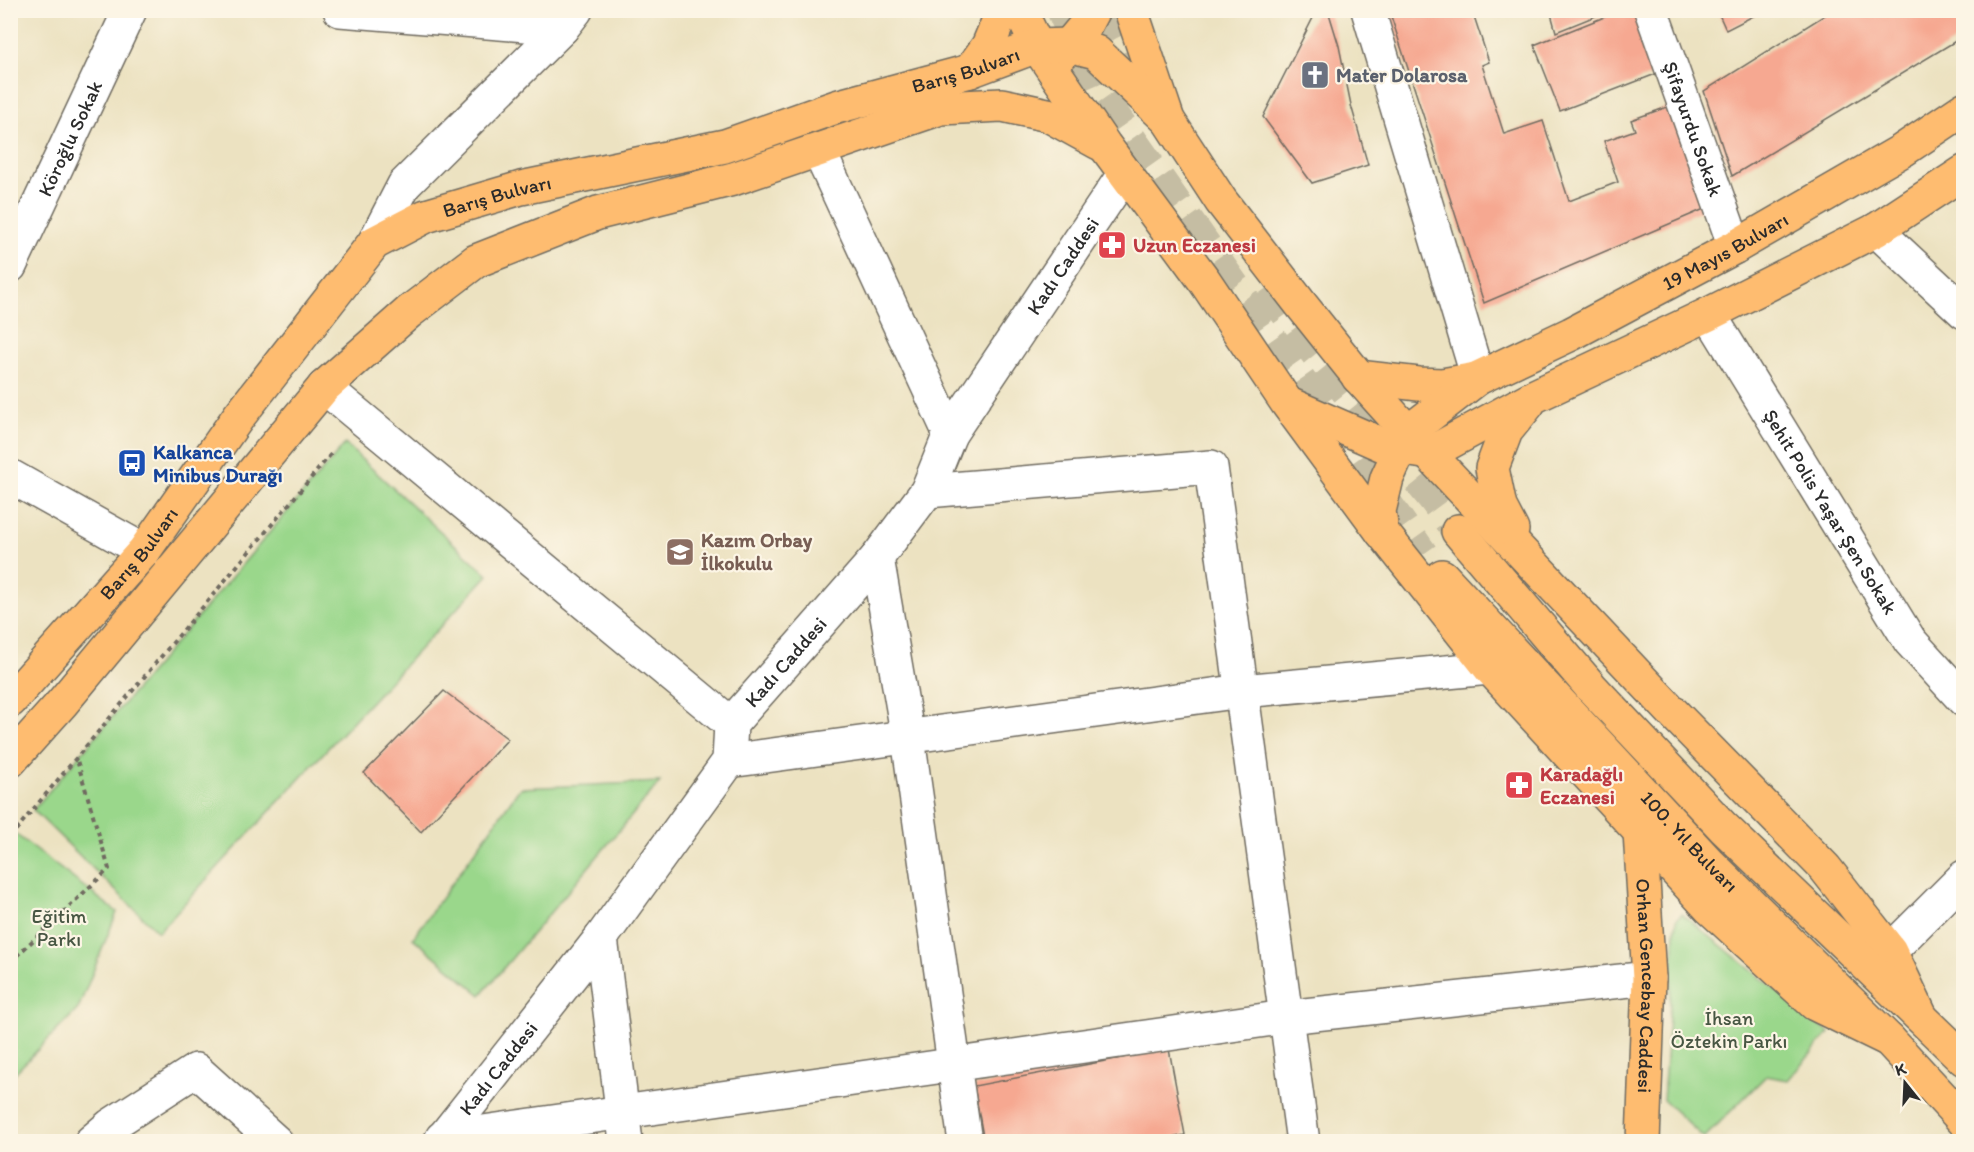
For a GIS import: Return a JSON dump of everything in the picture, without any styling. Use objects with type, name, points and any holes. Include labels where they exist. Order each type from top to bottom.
[{"type":"main road","points":[[970,71],[988,46],[1003,10]]},
{"type":"main road","points":[[1020,10],[1051,51],[1105,146],[1204,280],[1287,403],[1382,532],[1490,668],[1710,908],[1815,1004],[1889,1040]]},
{"type":"main road","points":[[941,108],[1051,51],[1084,27],[1093,10]]},
{"type":"main road","points":[[1131,10],[1168,120]]},
{"type":"main road","points":[[1051,51],[1096,52],[1168,120],[1221,201],[1413,445],[1524,553],[1679,719],[1825,868],[1890,951],[1921,1017]]},
{"type":"main road","name":"Barış Bulvarı","points":[[10,701],[144,551],[239,416],[374,243],[426,216],[521,188],[726,146],[836,107],[1051,51]]},
{"type":"main road","name":"Barış Bulvarı","points":[[10,761],[62,703],[324,387],[409,312],[476,261],[598,213],[733,179],[941,108],[1002,105],[1048,115],[1105,146]]},
{"type":"main road","name":"19 Mayıs Bulvarı","points":[[1478,378],[1571,334],[1735,247],[1904,150],[1964,109]]},
{"type":"main road","points":[[1287,403],[1385,446],[1413,445],[1535,396],[1709,314],[1876,230],[1964,172]]},
{"type":"main road","points":[[1358,377],[1442,385],[1478,378]]},
{"type":"main road","points":[[1382,532],[1379,511],[1387,478],[1413,445],[1478,378]]},
{"type":"main road","points":[[1524,553],[1500,507],[1492,468],[1506,431],[1535,396]]},
{"type":"main road","name":"100. Yıl Bulvarı","points":[[1458,531],[1592,687],[1723,827],[1964,1059]]},
{"type":"main road","name":"100. Yıl Bulvarı","points":[[1422,555],[1708,861],[1889,1040],[1964,1121]]},
{"type":"main road","name":"Orhan Gencebay Caddesi","points":[[1640,832],[1649,978],[1649,1137]]},
{"type":"street","name":"Köroğlu Sokak","points":[[10,266],[130,10]]},
{"type":"street","points":[[340,10],[569,19]]},
{"type":"street","points":[[1368,10],[1478,378]]},
{"type":"street","name":"Şifayurdu Sokak","points":[[1651,10],[1735,247]]},
{"type":"street","points":[[374,243],[404,185],[569,19]]},
{"type":"street","points":[[819,151],[950,434]]},
{"type":"street","name":"Kadı Caddesi","points":[[441,1140],[601,938],[729,761],[731,724],[877,558],[927,491],[950,434],[1125,173]]},
{"type":"street","points":[[1876,230],[1964,312]]},
{"type":"street","name":"Şehit Polis Yaşar Şen Sokak","points":[[1709,314],[1910,641],[1964,700]]},
{"type":"street","points":[[324,387],[731,724]]},
{"type":"street","points":[[927,491],[1211,467],[1303,1142]]},
{"type":"street","points":[[12,480],[144,551]]},
{"type":"street","points":[[877,558],[908,738],[965,1142]]},
{"type":"street","points":[[729,761],[1242,691],[1490,668]]},
{"type":"street","points":[[1890,951],[1964,877]]},
{"type":"street","points":[[601,938],[624,1127]]},
{"type":"street","points":[[441,1140],[624,1127],[955,1064],[1287,1017],[1649,978]]},
{"type":"street","points":[[91,1142],[111,1125],[196,1070],[276,1142]]},
{"type":"path","points":[[10,837],[330,454]]},
{"type":"path","points":[[10,962],[109,869],[76,756]]},
{"type":"green space","points":[[345,444],[488,575],[158,932],[33,810]]},
{"type":"green space","points":[[660,782],[481,995],[413,938],[520,788]]},
{"type":"green space","name":"Eğitim Parkı","points":[[10,830],[117,912],[78,1009],[11,1077]]},
{"type":"green space","name":"İhsan Öztekin Parkı","points":[[1682,914],[1829,1033],[1788,1080],[1766,1076],[1704,1138],[1663,1100],[1676,920]]},
{"type":"building","name":"Mater Dolarosa","points":[[1317,10],[1328,10],[1368,165],[1312,183],[1263,117]]},
{"type":"building","points":[[1389,10],[1413,10],[1415,16],[1432,10],[1472,10],[1489,62],[1482,65],[1504,134],[1543,121],[1569,201],[1618,182],[1604,141],[1635,130],[1631,120],[1673,105],[1709,207],[1484,303]]},
{"type":"building","points":[[1550,10],[1608,10],[1608,11],[1556,32]]},
{"type":"building","points":[[1622,10],[1643,10],[1666,70],[1560,111],[1534,45]]},
{"type":"building","points":[[1717,10],[1765,10],[1726,30]]},
{"type":"building","points":[[1833,10],[1964,10],[1964,36],[1732,176],[1704,91]]},
{"type":"building","points":[[444,691],[508,739],[421,832],[364,773]]},
{"type":"building","points":[[1169,1049],[1185,1135],[1153,1142],[984,1142],[974,1086]]},
{"type":"tunnel","points":[[1063,10],[1099,95],[1422,555]]},
{"type":"tunnel","points":[[1099,10],[1140,91]]},
{"type":"tunnel","points":[[1268,287],[1315,351],[1458,531]]},
{"type":"place","name":"Mater Dolarosa","points":[[1315,75]]},
{"type":"place","name":"Uzun Eczanesi","points":[[1112,245]]},
{"type":"place","name":"Kalkanca Minibus Durağı","points":[[132,463]]},
{"type":"place","name":"Kazım Orbay İlkokulu","points":[[680,552]]},
{"type":"place","name":"Karadağlı Eczanesi","points":[[1519,785]]}]
